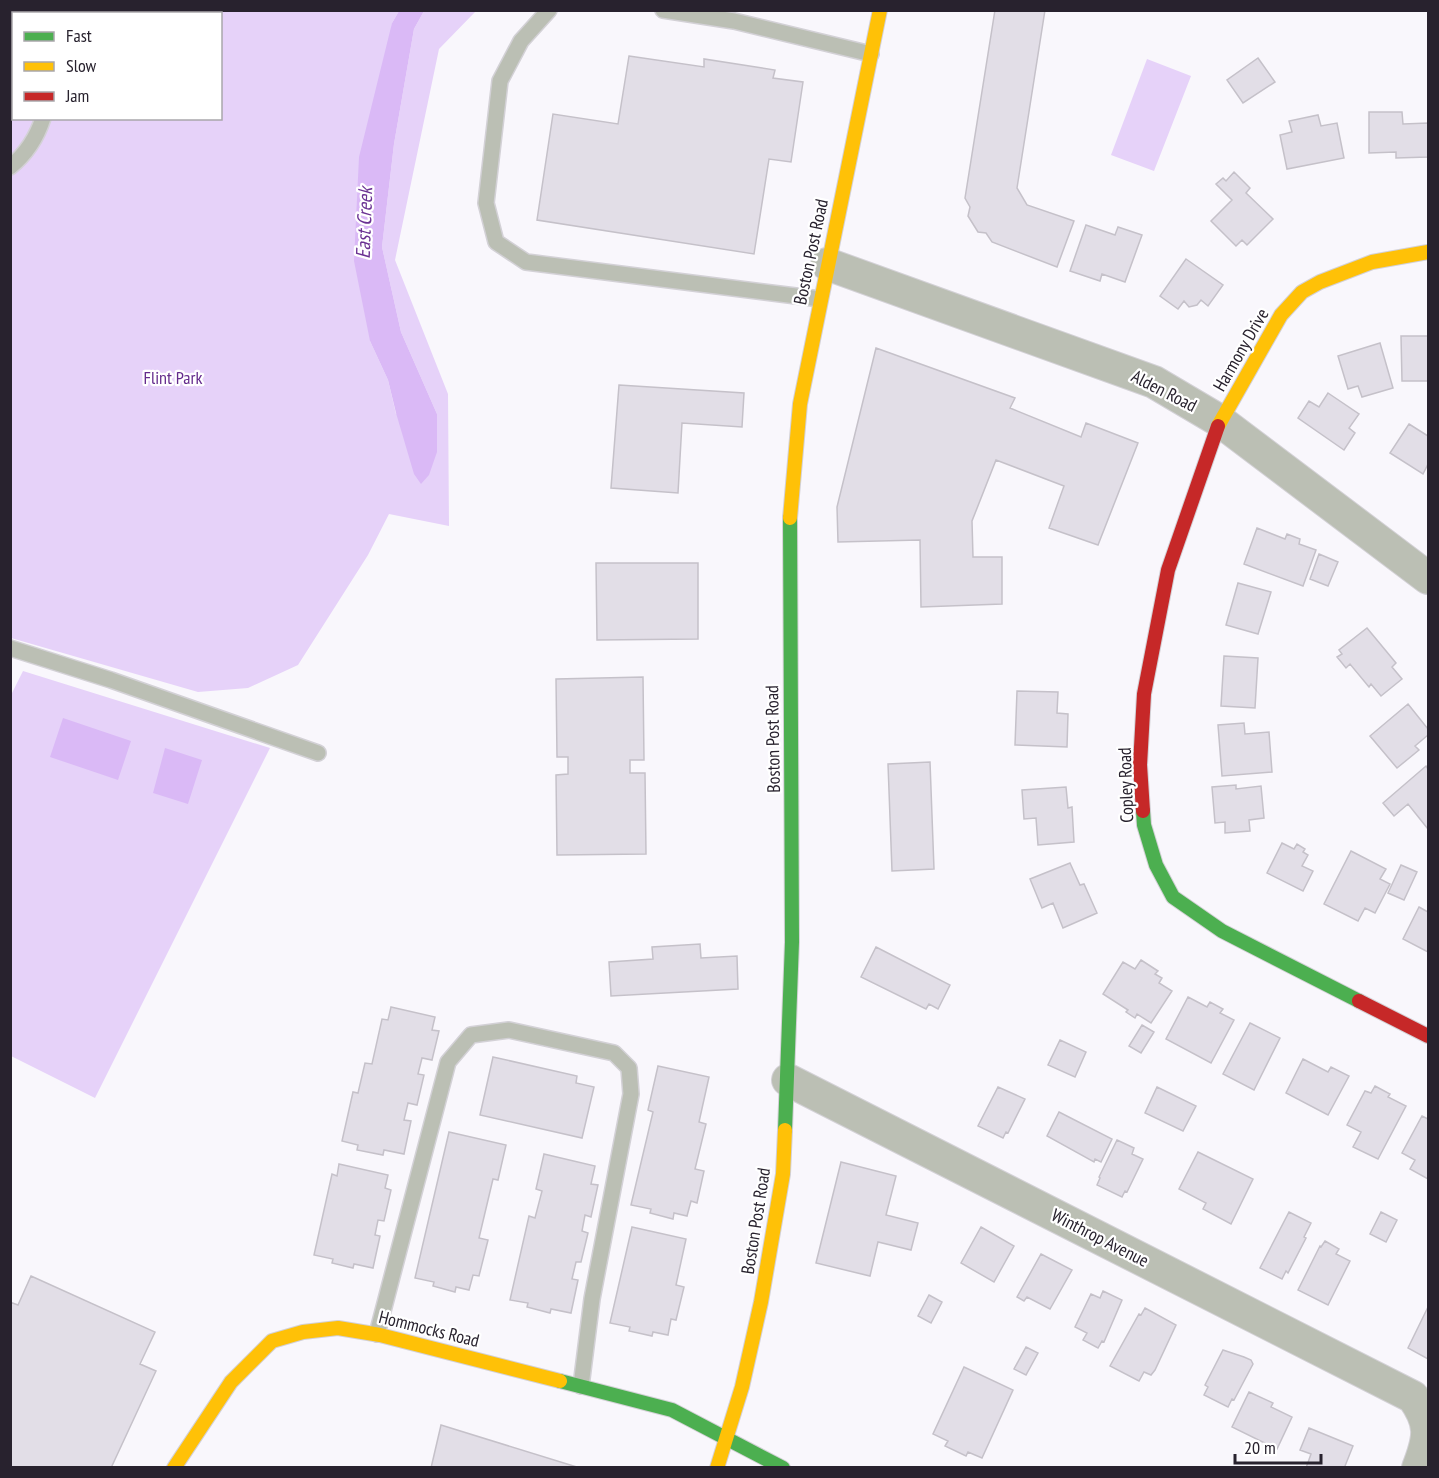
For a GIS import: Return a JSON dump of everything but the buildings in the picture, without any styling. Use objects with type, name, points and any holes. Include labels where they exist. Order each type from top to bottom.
[{"type":"street","name":"Boston Post Road","points":[[717,1467],[742,1387],[756,1324],[783,1174],[792,942],[790,514],[800,404],[880,10]]},
{"type":"street","name":"Harmony Drive","points":[[1220,421],[1281,315],[1302,292],[1320,282],[1372,262],[1428,252]]},
{"type":"street","name":"Alden Road","points":[[827,264],[1154,382],[1220,421],[1428,578]]},
{"type":"street","name":"Copley Road","points":[[1220,421],[1168,570],[1144,694],[1140,765],[1143,825],[1156,865],[1173,897],[1222,931],[1428,1036]]},
{"type":"street","name":"Winthrop Avenue","points":[[788,1080],[1413,1397],[1423,1411],[1428,1428],[1426,1447],[1419,1467]]},
{"type":"street","name":"Hommocks Road","points":[[174,1467],[231,1382],[272,1341],[303,1332],[338,1329],[377,1334],[672,1410],[783,1467]]},
{"type":"lane","points":[[549,10],[521,41],[500,81],[486,203],[496,242],[526,262],[820,299]]},
{"type":"lane","points":[[663,10],[734,21],[871,54]]},
{"type":"lane","points":[[10,167],[21,158],[40,130],[42,120]]},
{"type":"lane","points":[[11,650],[111,680],[318,753]]},
{"type":"lane","points":[[377,1334],[448,1062],[471,1035],[508,1030],[614,1053],[629,1068],[631,1094],[592,1299],[581,1386]]},
{"type":"green space","name":"Flint Park","points":[[10,11],[399,11],[392,23],[370,341],[388,380],[396,414],[437,414],[401,332],[382,247],[394,144],[414,29],[424,11],[476,11],[439,49],[395,260],[448,394],[449,526],[389,514],[368,555],[298,665],[248,688],[198,692],[11,638]]},
{"type":"green space","points":[[1147,59],[1191,76],[1154,171],[1111,155]]},
{"type":"green space","points":[[23,671],[270,748],[95,1098],[11,1056],[10,697]]},
{"type":"water","name":"East Creek","points":[[399,11],[424,11],[414,29],[394,144],[382,247],[401,332],[437,414],[437,452],[429,475],[421,484],[414,474],[388,380],[370,341],[354,261],[359,157],[392,23]]},
{"type":"water","points":[[63,718],[131,741],[118,780],[50,757]]},
{"type":"water","points":[[165,748],[202,760],[188,804],[153,793]]},
{"type":"traffic: fast","points":[[785,1130],[792,942],[790,518]]},
{"type":"traffic: fast","points":[[1143,811],[1144,825],[1156,865],[1173,897],[1222,931],[1359,1001]]},
{"type":"traffic: fast","points":[[560,1381],[672,1410],[783,1468]]},
{"type":"traffic: slow","points":[[790,518],[800,404],[880,10]]},
{"type":"traffic: slow","points":[[1218,426],[1281,315],[1302,292],[1320,282],[1372,262],[1428,252]]},
{"type":"traffic: slow","points":[[717,1468],[742,1387],[761,1302],[783,1174],[785,1130]]},
{"type":"traffic: slow","points":[[174,1468],[231,1382],[272,1341],[303,1332],[338,1328],[380,1335],[560,1381]]},
{"type":"traffic: jam","points":[[1143,811],[1140,765],[1144,694],[1168,570],[1218,426]]},
{"type":"traffic: jam","points":[[1359,1001],[1428,1036]]}]
